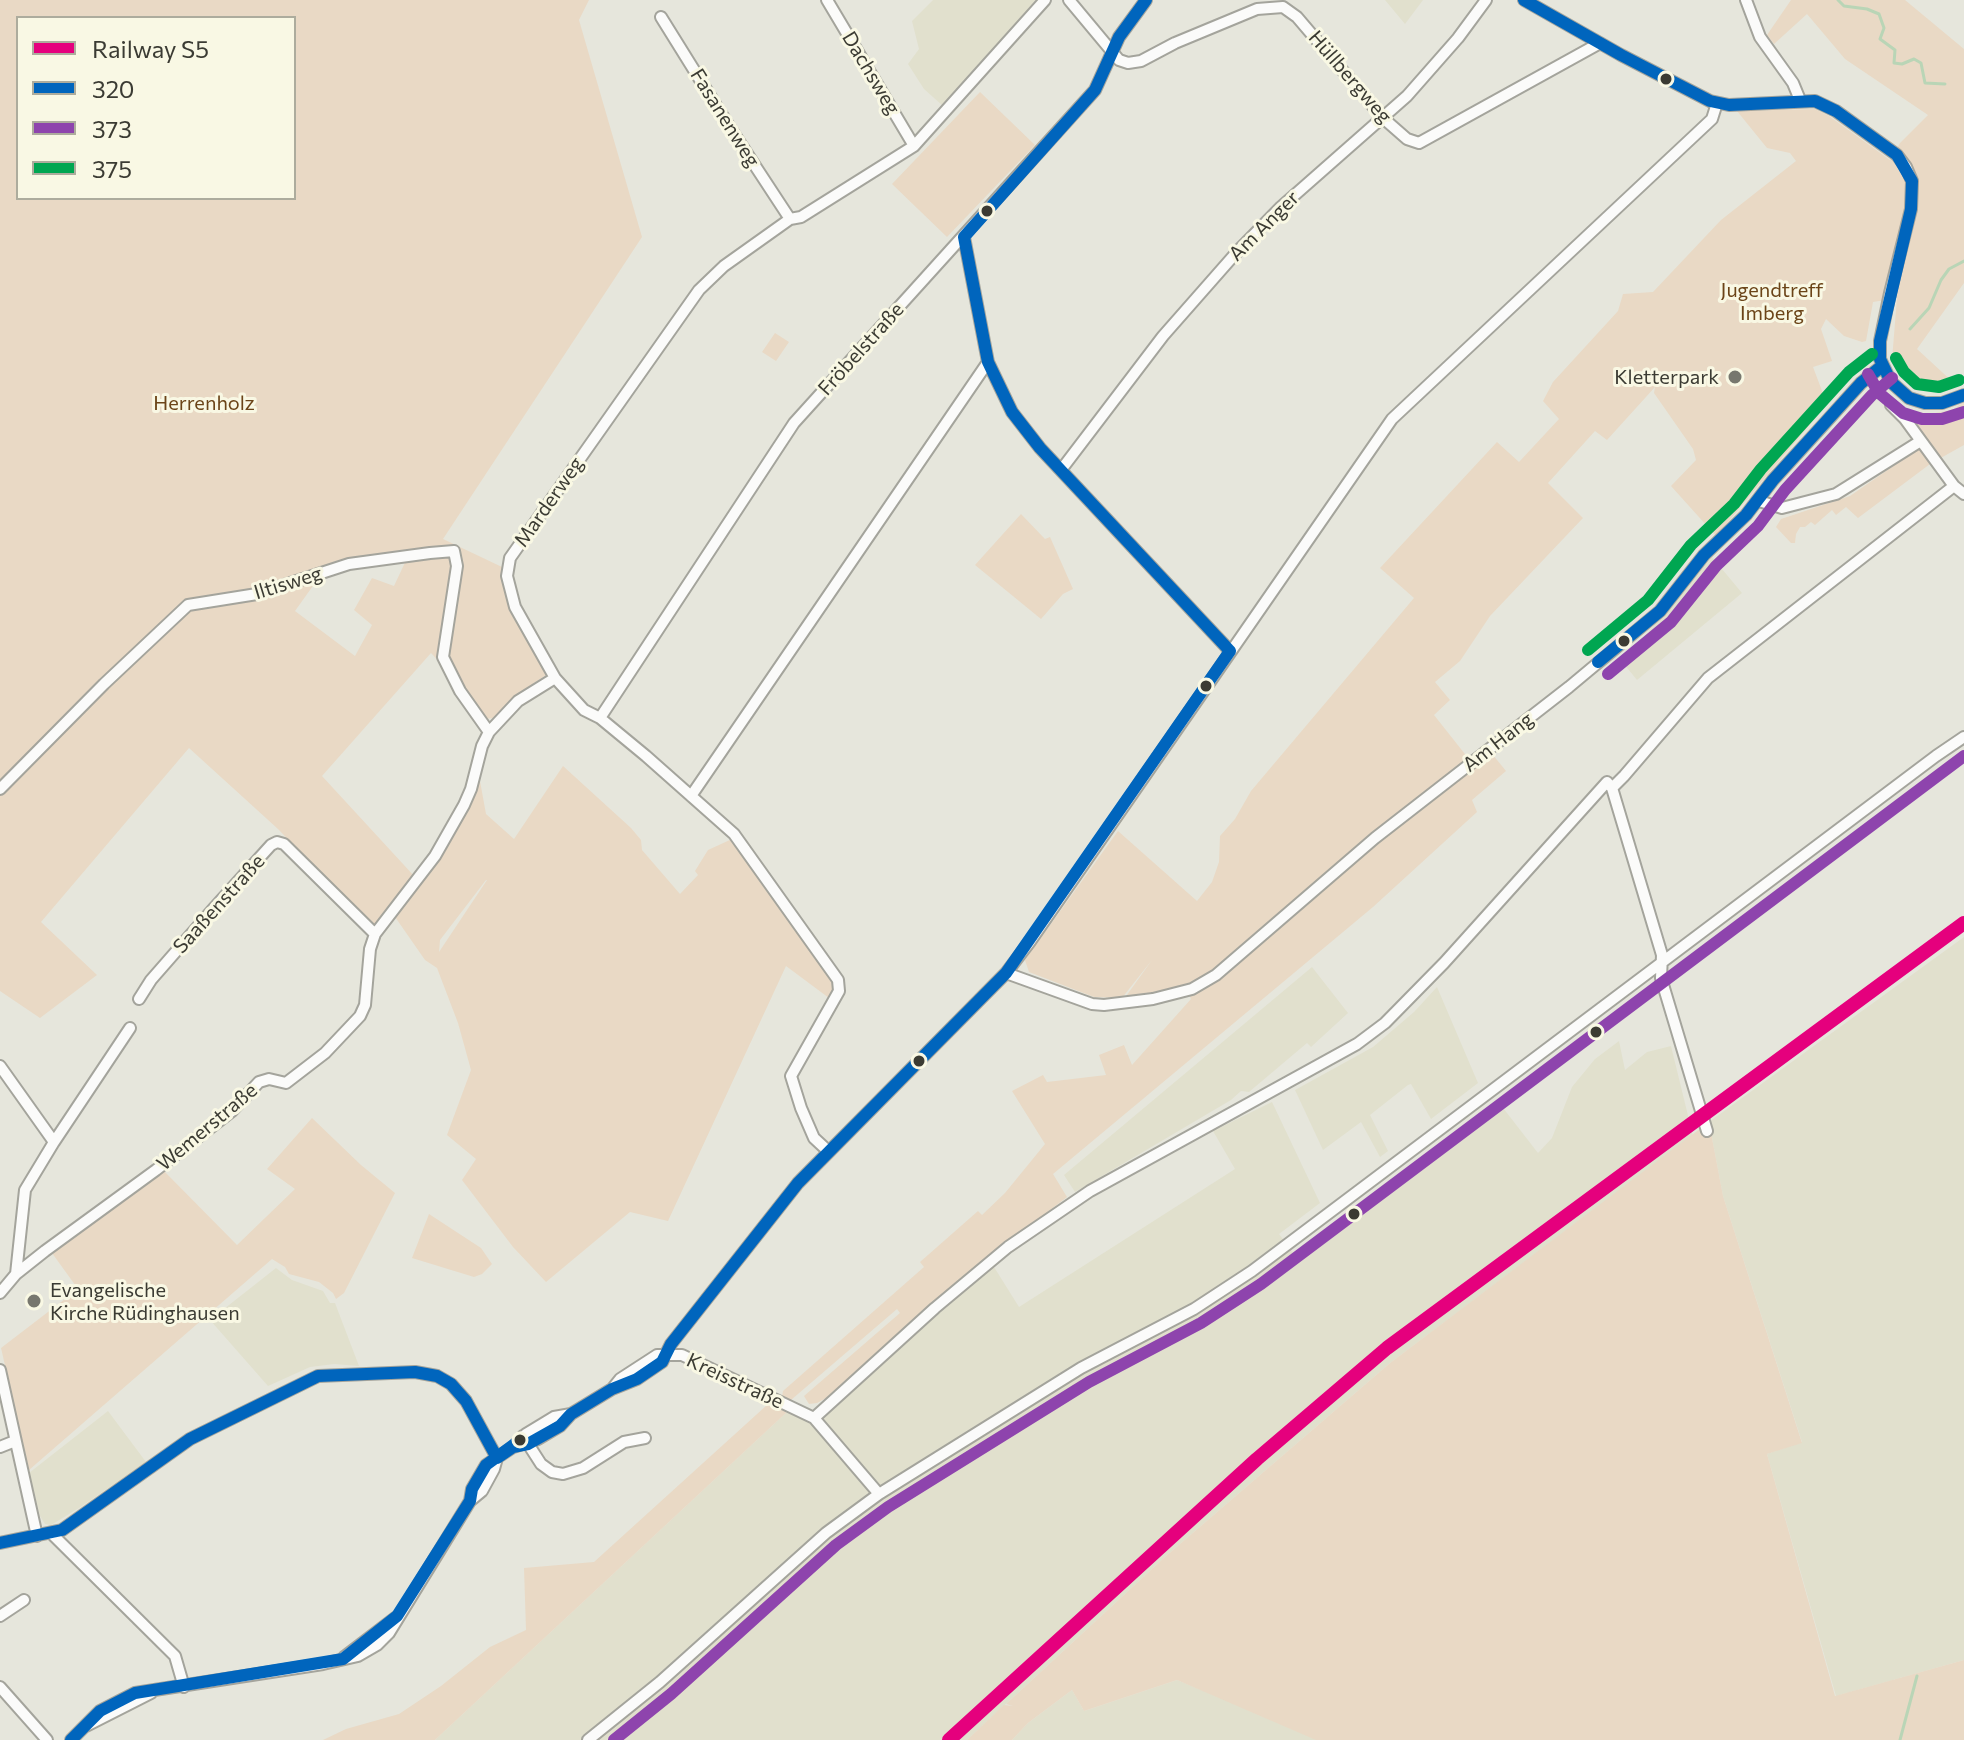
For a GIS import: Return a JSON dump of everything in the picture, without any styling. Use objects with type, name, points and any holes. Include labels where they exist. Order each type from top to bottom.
[{"type":"street","name":"Dachsweg","points":[[827,0],[914,146]]},
{"type":"street","name":"Marderweg","points":[[828,1151],[814,1138],[791,1076],[839,991],[838,980],[734,834],[600,718],[584,710],[555,678],[515,607],[507,576],[510,558],[699,290],[724,266],[790,219],[801,217],[914,146],[1045,0]]},
{"type":"street","points":[[1069,0],[1112,52]]},
{"type":"street","name":"Fröbelstraße","points":[[600,718],[794,423],[1095,90],[1112,52],[1133,15],[1146,0]]},
{"type":"street","name":"Am Anger","points":[[1061,470],[1163,336],[1236,253],[1281,207],[1383,118],[1432,69],[1486,0]]},
{"type":"street","points":[[1524,0],[1717,103],[1741,105],[1800,100],[1820,103],[1902,160],[1912,181],[1911,209],[1880,341],[1882,366],[1895,387],[1909,398],[1925,403],[1942,403],[1964,395]]},
{"type":"street","points":[[1746,0],[1760,37],[1789,75],[1800,100]]},
{"type":"street","name":"Hüllbergweg","points":[[1112,52],[1123,62],[1141,61],[1175,43],[1257,9],[1283,7],[1297,17],[1383,118],[1412,142],[1425,142],[1445,127],[1600,43]]},
{"type":"street","name":"Fasanenweg","points":[[661,17],[790,219]]},
{"type":"street","points":[[667,1354],[671,1344],[798,1183],[1006,973],[1392,419],[1712,119],[1717,103]]},
{"type":"street","points":[[964,237],[988,362],[1012,412],[1061,470],[1230,651]]},
{"type":"street","points":[[691,796],[988,362]]},
{"type":"street","name":"Am Hang","points":[[1006,973],[1092,1004],[1115,1006],[1192,989],[1216,975],[1375,838],[1660,611],[1704,555],[1759,501],[1773,480],[1861,383],[1882,366]]},
{"type":"street","points":[[1891,405],[1905,419],[1954,486],[1964,494]]},
{"type":"street","points":[[1759,501],[1782,508],[1836,494],[1919,442]]},
{"type":"street","points":[[1612,788],[1714,673],[1954,486]]},
{"type":"street","name":"Iltisweg","points":[[0,789],[188,605],[257,594],[349,564],[430,553],[454,551],[457,566],[443,657],[460,691],[489,732]]},
{"type":"street","name":"Wemerstraße","points":[[0,1293],[16,1274],[232,1111],[259,1082],[269,1079],[287,1088],[360,1016],[365,1005],[370,949],[375,934],[435,856],[457,818],[471,789],[478,758],[489,732],[518,701],[555,678]]},
{"type":"street","points":[[588,1740],[660,1682],[826,1533],[879,1494],[1081,1368],[1194,1309],[1252,1271],[1964,737]]},
{"type":"street","points":[[879,1494],[814,1418],[935,1308],[1008,1247],[1090,1191],[1357,1044],[1385,1023],[1444,963],[1607,782],[1612,788],[1662,955],[1661,978],[1707,1131]]},
{"type":"street","name":"Saaßenstraße","points":[[139,999],[151,980],[214,908],[277,842],[284,844],[375,934]]},
{"type":"street","points":[[16,1274],[25,1190],[130,1028]]},
{"type":"street","points":[[0,1066],[54,1142]]},
{"type":"street","name":"Kreisstraße","points":[[71,1740],[86,1726],[153,1692],[358,1656],[377,1645],[389,1633],[470,1501],[482,1491],[497,1458],[554,1417],[571,1414],[612,1389],[637,1379],[656,1367],[667,1354],[682,1355],[814,1418]]},
{"type":"street","points":[[0,1370],[37,1536]]},
{"type":"street","points":[[0,1543],[62,1530],[190,1439],[318,1376],[415,1372],[437,1376],[451,1384],[466,1401],[497,1458]]},
{"type":"street","points":[[525,1440],[541,1464],[552,1472],[563,1474],[583,1468],[624,1442],[645,1438]]},
{"type":"street","points":[[0,1447],[15,1441]]},
{"type":"street","points":[[52,1534],[175,1656],[184,1687]]},
{"type":"street","points":[[0,1616],[24,1600]]},
{"type":"street","points":[[0,1687],[47,1740]]},
{"type":"shaded area","points":[[933,0],[1036,0],[943,106],[924,89],[908,64],[919,49],[912,21]]},
{"type":"shaded area","points":[[1385,0],[1423,0],[1405,24]]},
{"type":"shaded area","points":[[1712,557],[1742,593],[1637,680],[1619,658],[1645,636]]},
{"type":"shaded area","points":[[1964,937],[1964,1660],[1836,1696],[1767,1454],[1802,1442],[1723,1196],[1709,1122]]},
{"type":"shaded area","points":[[1312,967],[1348,1013],[1311,1047],[1307,1043],[1249,1092],[1241,1091],[1231,1100],[1075,1192],[1064,1175]]},
{"type":"shaded area","points":[[1437,987],[1478,1083],[1431,1119],[1411,1084],[1408,1085],[1370,1115],[1388,1151],[1380,1157],[1361,1122],[1323,1150],[1295,1090],[1373,1047],[1414,1012]]},
{"type":"shaded area","points":[[1619,1041],[1625,1070],[1647,1052],[1671,1046],[1693,1136],[1390,1363],[1166,1556],[967,1740],[435,1740],[787,1412],[813,1423],[937,1311],[994,1267],[1019,1307],[1235,1169],[1213,1131],[1272,1102],[1320,1203],[1279,1234],[1297,1258],[1500,1104],[1538,1153],[1552,1138],[1572,1087],[1595,1059]]},
{"type":"shaded area","points":[[276,1268],[292,1280],[323,1291],[330,1303],[335,1303],[359,1366],[334,1364],[310,1367],[268,1386],[210,1320]]},
{"type":"shaded area","points":[[108,1411],[146,1462],[79,1508],[51,1525],[45,1524],[29,1473]]},
{"type":"shaded area","points":[[1177,1680],[1323,1740],[1012,1740],[1028,1723],[1072,1690],[1084,1711]]},
{"type":"green space","name":"Herrenholz","points":[[0,0],[589,0],[579,20],[642,237],[443,539],[502,567],[512,609],[549,673],[513,697],[494,718],[485,719],[464,688],[431,653],[322,776],[415,877],[375,929],[278,829],[189,748],[41,922],[97,975],[40,1018],[0,991]],"holes":[[[409,554],[394,586],[372,578],[354,610],[372,625],[355,656],[295,611],[325,569]]]},
{"type":"green space","name":"Jugendtreff Imberg","points":[[1791,0],[1905,0],[1964,49],[1964,283],[1917,349],[1955,384],[1942,391],[1921,389],[1898,372],[1892,360],[1897,298],[1873,302],[1866,341],[1844,336],[1826,319],[1821,329],[1832,361],[1813,367],[1827,404],[1716,536],[1671,486],[1696,460],[1693,449],[1654,393],[1655,387],[1607,440],[1595,431],[1548,483],[1583,518],[1490,616],[1460,661],[1435,682],[1450,700],[1434,715],[1476,768],[1493,755],[1506,771],[1472,800],[1477,812],[1373,907],[1053,1174],[1067,1197],[1004,1246],[835,1393],[809,1404],[804,1396],[900,1313],[897,1309],[791,1400],[782,1397],[783,1391],[924,1267],[920,1262],[978,1211],[982,1215],[1005,1193],[1045,1144],[1012,1091],[1043,1075],[1047,1082],[1106,1075],[1099,1055],[1124,1045],[1132,1065],[1191,999],[1185,986],[1124,999],[1152,960],[1122,998],[1094,997],[1029,972],[1025,960],[1118,831],[1197,901],[1212,882],[1219,862],[1220,836],[1235,819],[1251,791],[1414,598],[1380,568],[1497,442],[1519,462],[1559,419],[1543,401],[1553,382],[1618,311],[1623,294],[1653,292],[1721,220],[1796,161],[1790,153],[1767,148],[1737,111],[1815,109],[1890,160],[1900,143],[1928,115],[1845,59],[1807,14],[1774,44],[1767,35]]},
{"type":"green space","points":[[980,92],[1035,145],[947,237],[892,184]]},
{"type":"green space","points":[[775,333],[789,342],[776,361],[762,352]]},
{"type":"green space","points":[[1964,402],[1964,445],[1930,464],[1858,518],[1846,507],[1836,515],[1832,510],[1815,525],[1811,522],[1800,527],[1795,543],[1791,543],[1776,527],[1781,519],[1850,496],[1912,453],[1908,441],[1920,433],[1907,412],[1924,415],[1952,410]]},
{"type":"green space","points":[[1021,514],[1045,539],[1050,537],[1073,589],[1063,594],[1041,619],[975,565]]},
{"type":"green space","points":[[563,766],[631,828],[641,840],[642,850],[680,894],[698,875],[695,871],[708,850],[732,839],[833,979],[835,988],[829,998],[786,966],[668,1221],[630,1212],[546,1282],[513,1247],[462,1180],[476,1159],[447,1135],[471,1070],[458,1023],[437,968],[425,960],[393,914],[437,857],[478,770],[486,814],[514,839]],"holes":[[[487,880],[439,952],[440,940]]]},
{"type":"green space","points":[[312,1118],[395,1193],[344,1293],[336,1299],[319,1282],[289,1274],[285,1267],[272,1259],[29,1470],[1,1348],[78,1289],[52,1253],[164,1171],[237,1245],[295,1189],[267,1169]]},
{"type":"green space","points":[[1709,1122],[1723,1196],[1802,1443],[1767,1454],[1835,1696],[1964,1660],[1964,1740],[1316,1740],[1177,1680],[1084,1711],[1072,1690],[1028,1723],[1012,1740],[967,1740],[1004,1705],[1013,1706],[1006,1704],[1166,1556],[1390,1363]]},
{"type":"green space","points":[[429,1214],[481,1248],[492,1264],[474,1277],[412,1258]]},
{"type":"green space","points":[[767,1405],[787,1412],[435,1740],[323,1740],[346,1729],[399,1714],[490,1647],[526,1630],[524,1568],[594,1562]]},
{"type":"waterway","points":[[1838,0],[1844,6],[1879,14],[1884,28],[1880,39],[1895,50],[1894,63],[1902,64],[1914,59],[1921,63],[1925,83],[1945,84]]},
{"type":"waterway","points":[[1910,329],[1929,308],[1949,269],[1964,261]]},
{"type":"waterway","points":[[1900,1740],[1917,1676]]},
{"type":"rail line","name":"S5","points":[[949,1740],[1257,1459],[1387,1348],[1964,923]]},
{"type":"transit line","name":"320","points":[[964,237],[1095,90],[1119,37],[1146,0]]},
{"type":"transit line","name":"320","points":[[1524,0],[1710,101],[1729,105],[1815,101],[1836,111],[1897,155],[1912,181],[1911,209],[1880,341],[1880,359],[1891,382],[1909,398],[1925,403],[1942,403],[1964,395]]},
{"type":"transit line","name":"320","points":[[964,237],[988,362],[1012,412],[1040,448],[1230,651]]},
{"type":"transit line","name":"375","points":[[1588,650],[1648,600],[1691,545],[1734,504],[1761,469],[1849,372],[1872,354]]},
{"type":"transit line","name":"375","points":[[1896,358],[1904,372],[1917,384],[1939,387],[1959,380]]},
{"type":"transit line","name":"320","points":[[1598,662],[1660,611],[1704,555],[1746,515],[1773,480],[1861,383],[1882,366]]},
{"type":"transit line","name":"373","points":[[1868,374],[1879,393],[1903,413],[1922,419],[1942,419],[1964,412]]},
{"type":"transit line","name":"373","points":[[1608,674],[1671,622],[1716,566],[1758,526],[1785,490],[1872,395],[1892,378]]},
{"type":"transit line","name":"320","points":[[497,1458],[513,1447],[528,1444],[560,1426],[571,1414],[662,1362],[671,1344],[798,1183],[1006,973],[1230,651]]},
{"type":"transit line","name":"373","points":[[614,1740],[671,1694],[836,1545],[888,1507],[1089,1382],[1201,1323],[1261,1284],[1964,756]]},
{"type":"transit line","name":"320","points":[[0,1543],[62,1530],[190,1439],[318,1376],[415,1372],[437,1376],[451,1384],[466,1401],[497,1458]]},
{"type":"transit line","name":"320","points":[[71,1740],[100,1711],[135,1693],[343,1659],[397,1616],[470,1501],[472,1489],[486,1465],[520,1440]]},
{"type":"place","name":"Kletterpark","points":[[1735,377]]},
{"type":"place","name":"Evangelische Kirche Rüdinghausen","points":[[34,1301]]}]
